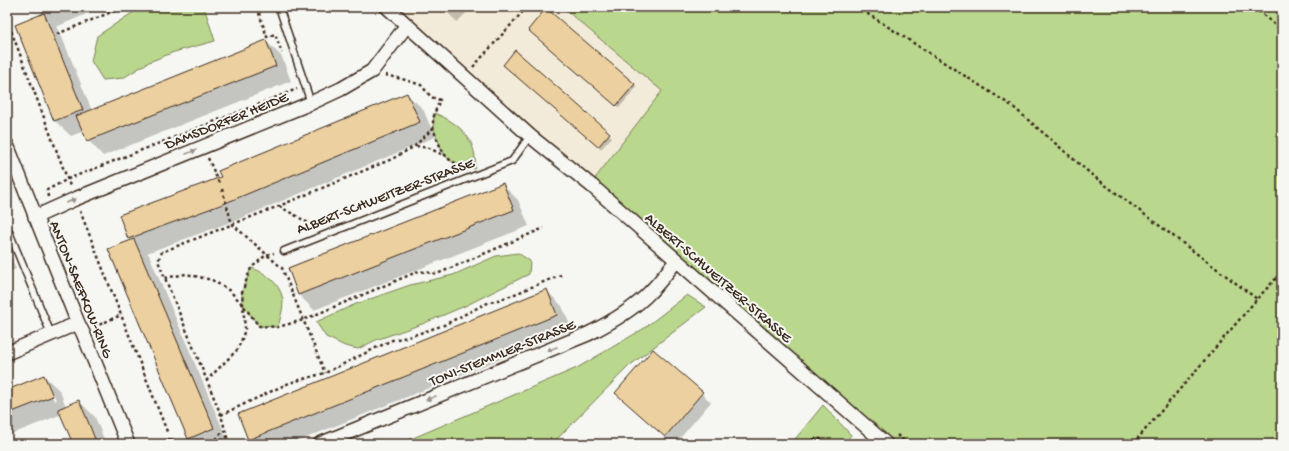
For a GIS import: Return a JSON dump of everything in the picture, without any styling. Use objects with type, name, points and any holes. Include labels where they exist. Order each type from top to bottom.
[{"type":"street","name":"ALBERT-SCHWEITZER-STRASSE","points":[[387,7],[530,136],[592,186],[877,441]]},
{"type":"street","name":"DAMSDORFER HEIDE","points":[[35,216],[311,103],[341,89],[372,71],[407,25]]},
{"type":"street","name":"ANTON-SAEFKOW-RING","points":[[7,145],[14,168],[128,444]]},
{"type":"street","name":"TONI-STEMMLER-STRASSE","points":[[320,444],[588,334],[605,325],[640,301],[650,292],[676,261]]},
{"type":"street","points":[[7,353],[51,334],[80,328]]},
{"type":"lane","points":[[279,7],[311,103]]},
{"type":"lane","name":"ALBERT-SCHWEITZER-STRASSE","points":[[284,251],[512,162],[530,136]]},
{"type":"lane","points":[[7,227],[51,334]]},
{"type":"path","points":[[57,34],[124,7]]},
{"type":"path","points":[[256,7],[267,37],[275,34],[283,55]]},
{"type":"path","points":[[466,77],[527,7]]},
{"type":"path","points":[[857,7],[1012,106],[1092,175],[1257,299]]},
{"type":"path","points":[[1254,7],[1282,31]]},
{"type":"path","points":[[7,20],[169,443]]},
{"type":"path","points":[[372,71],[402,78],[421,85],[431,97],[440,100],[434,113],[433,128],[444,155]]},
{"type":"path","points":[[50,210],[47,190],[68,179],[305,85]]},
{"type":"path","points":[[229,444],[221,415],[158,262],[162,252],[279,206],[392,159],[415,146],[433,128]]},
{"type":"path","points":[[415,146],[429,148],[444,155],[455,164],[475,169],[478,175]]},
{"type":"path","points":[[204,147],[219,183]]},
{"type":"path","points":[[222,189],[232,224],[282,268],[325,373]]},
{"type":"path","points":[[279,206],[314,224],[325,234]]},
{"type":"path","points":[[165,278],[186,274],[212,280],[230,291],[259,326],[278,327],[303,320],[420,271],[437,274],[544,228]]},
{"type":"path","points":[[206,381],[237,350],[242,339],[245,328],[242,292],[251,268],[266,255],[284,251]]},
{"type":"path","points":[[1134,444],[1257,299],[1282,272]]},
{"type":"path","points":[[221,415],[289,384],[325,373],[392,340],[408,337],[444,325],[485,304],[510,296],[563,274]]},
{"type":"path","points":[[80,328],[121,315]]},
{"type":"path","points":[[212,444],[224,429]]},
{"type":"path","points":[[802,444],[818,438],[829,444]]},
{"type":"shaded area","points":[[387,7],[562,7],[662,91],[596,177],[592,186]]},
{"type":"green space","points":[[145,7],[204,7],[215,41],[174,52],[149,62],[123,78],[103,80],[91,61],[97,36],[135,11]]},
{"type":"green space","points":[[562,7],[1282,7],[1282,444],[892,444],[676,261],[592,186],[596,177],[662,91]]},
{"type":"green space","points":[[434,113],[452,122],[465,134],[474,149],[475,169],[455,164],[444,155],[433,128]]},
{"type":"green space","points":[[518,253],[530,261],[529,274],[465,306],[422,324],[376,340],[358,349],[345,346],[326,337],[316,322],[356,304],[410,285],[453,275],[496,256]]},
{"type":"green space","points":[[251,268],[267,276],[280,290],[283,305],[278,327],[259,326],[242,304],[242,292]]},
{"type":"green space","points":[[687,295],[706,307],[629,366],[552,444],[399,444],[577,368],[643,329]]},
{"type":"green space","points":[[823,405],[851,435],[844,444],[791,444]]},
{"type":"building","points":[[546,8],[635,84],[616,106],[528,30]]},
{"type":"building","points":[[44,13],[83,110],[54,121],[15,25]]},
{"type":"building","points":[[266,40],[276,66],[87,141],[76,116]]},
{"type":"building","points":[[515,50],[610,133],[598,147],[503,65]]},
{"type":"building","points":[[407,93],[420,122],[223,204],[128,239],[119,215],[221,177],[218,171]]},
{"type":"building","points":[[503,183],[514,210],[298,295],[288,268]]},
{"type":"building","points":[[134,239],[214,428],[188,439],[108,249]]},
{"type":"building","points":[[547,289],[557,315],[248,440],[238,414]]},
{"type":"building","points":[[653,349],[703,392],[665,437],[615,393]]},
{"type":"building","points":[[44,375],[53,396],[7,414],[7,390]]},
{"type":"building","points":[[79,400],[97,444],[73,444],[58,409]]}]
